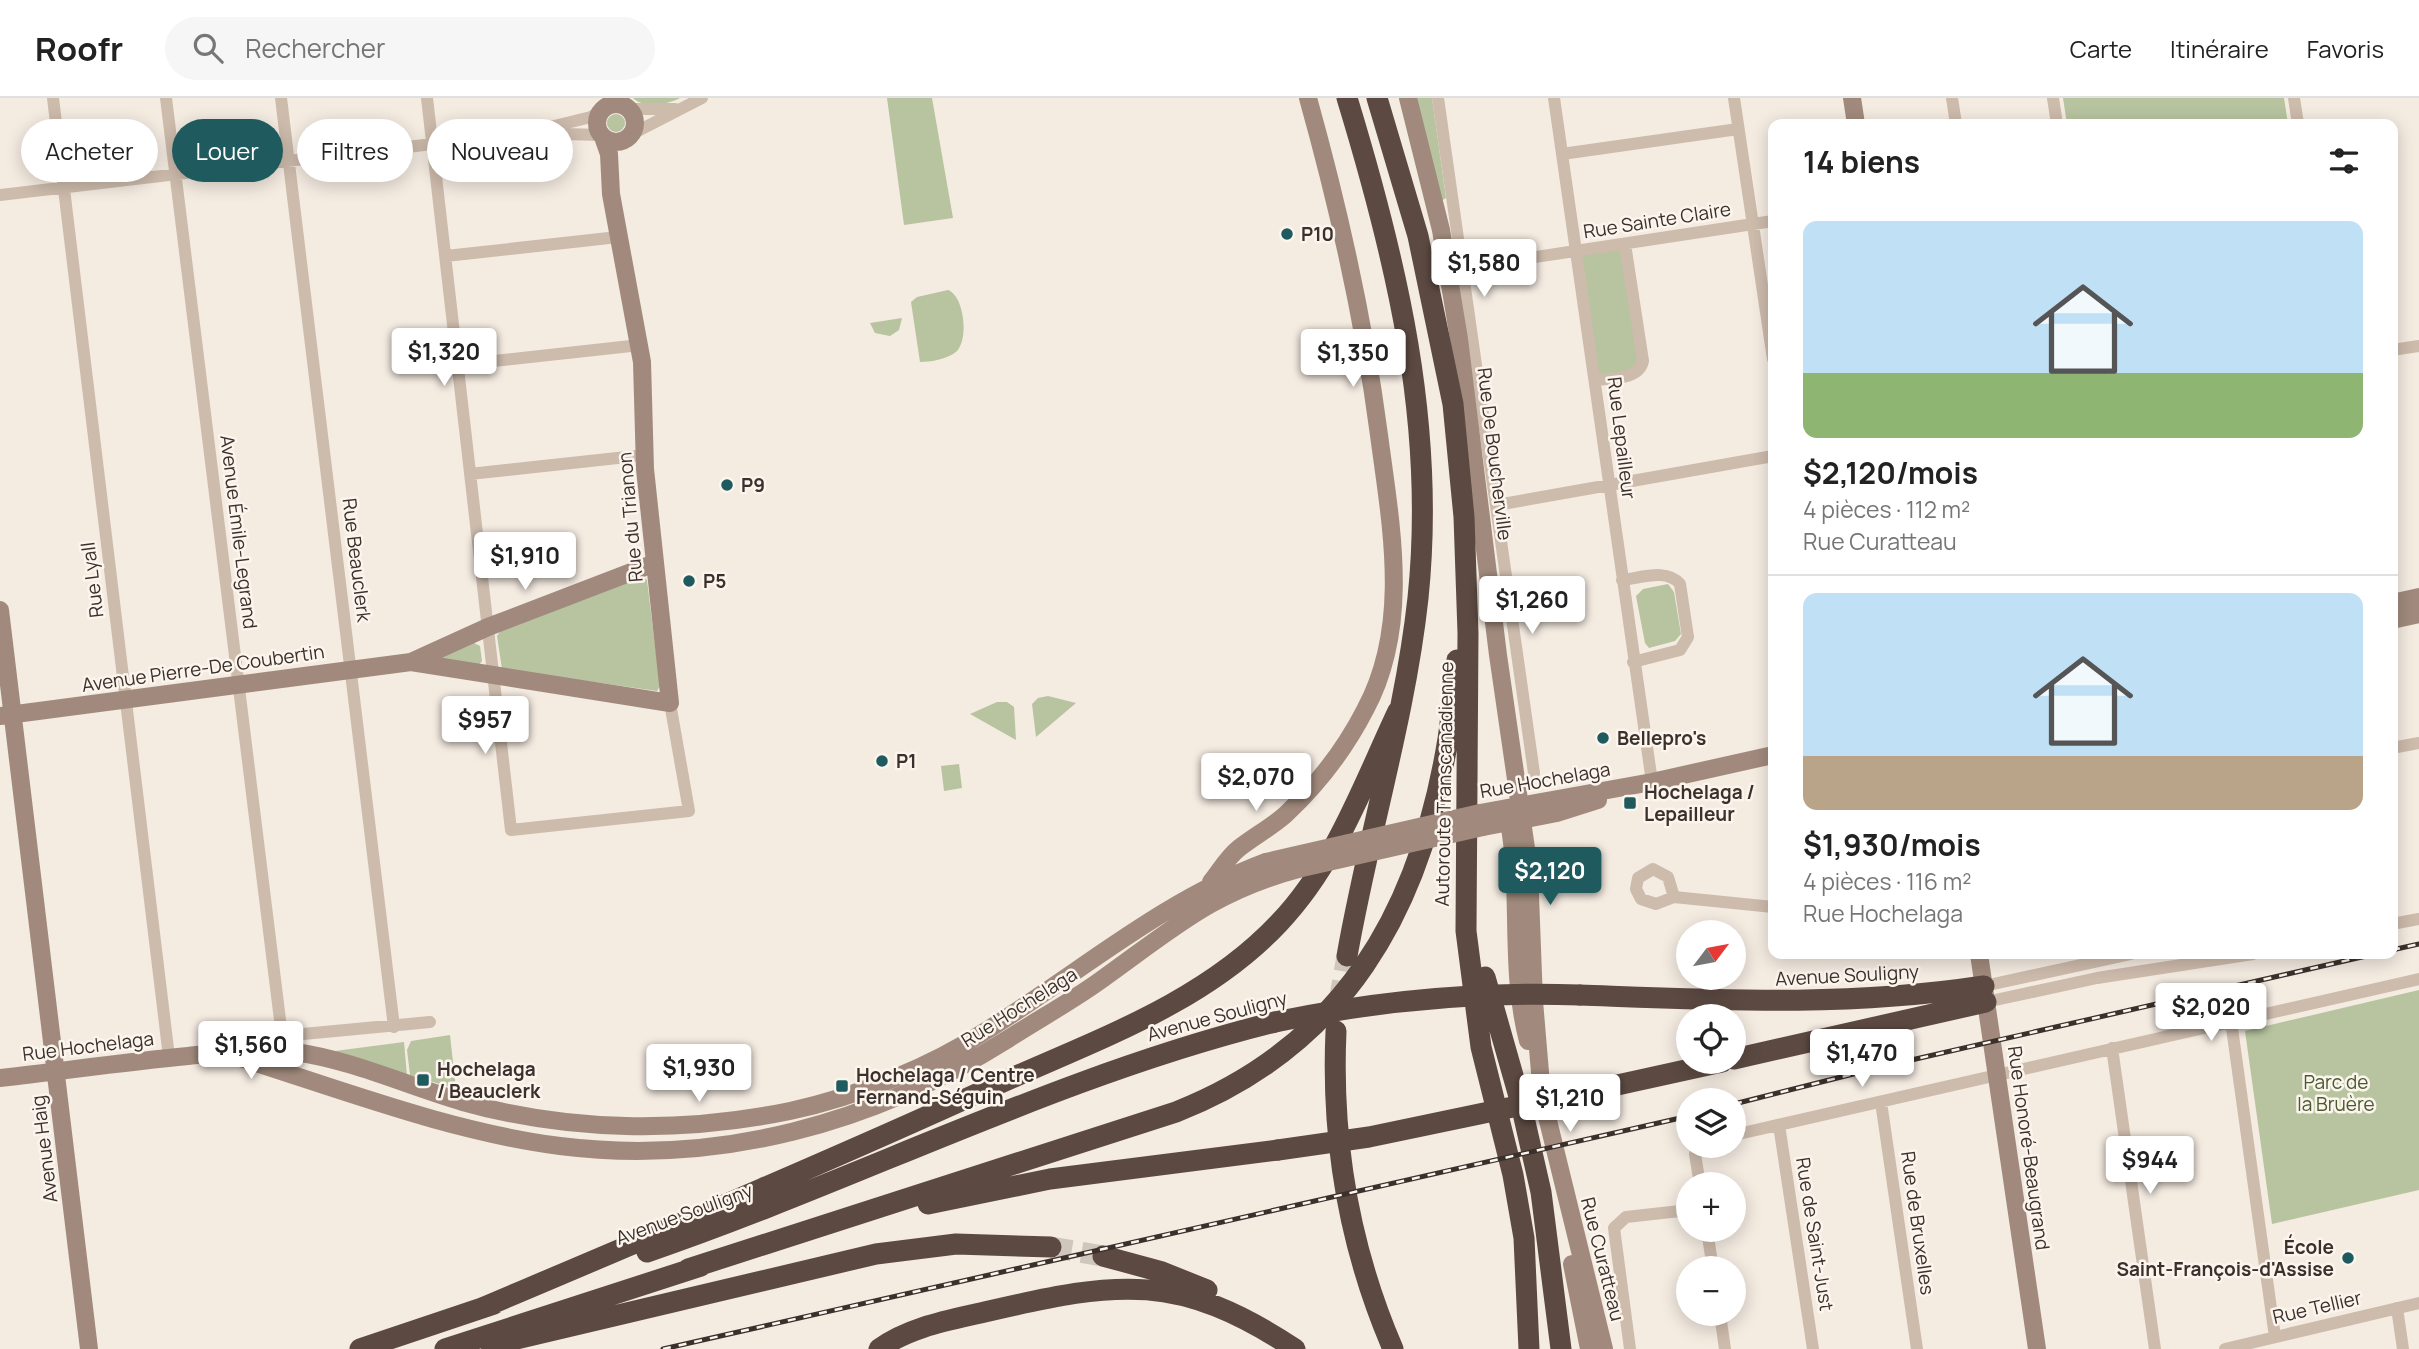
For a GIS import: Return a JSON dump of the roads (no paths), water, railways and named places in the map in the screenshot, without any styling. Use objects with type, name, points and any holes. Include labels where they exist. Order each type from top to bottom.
[{"type":"highway","name":"Autoroute Transcanadienne","points":[[1347,98],[1396,277],[1414,370],[1421,432],[1423,500],[1420,577],[1398,711],[1347,956]]},
{"type":"highway","name":"Autoroute Transcanadienne","points":[[1377,98],[1419,236],[1444,353],[1457,441],[1467,583],[1476,814],[1466,931],[1474,1005],[1489,1085],[1520,1214],[1527,1274],[1530,1349]]},
{"type":"highway","points":[[445,1349],[1138,1125],[1205,1100],[1246,1079],[1294,1045],[1331,1010],[1369,961],[1398,911],[1425,837],[1448,739],[1467,583]]},
{"type":"highway","points":[[482,1308],[840,1155],[1134,1022],[1209,982],[1270,932],[1314,880],[1343,832],[1398,711]]},
{"type":"highway","points":[[1476,814],[1478,939],[1489,996],[1520,1100],[1541,1192],[1561,1349]]},
{"type":"highway","name":"Avenue Souligny","points":[[360,1349],[738,1220],[1140,1061],[1275,1022],[1423,999],[1512,994],[1822,1002],[1985,994]]},
{"type":"highway","name":"Avenue Souligny","points":[[1746,1056],[1985,994]]},
{"type":"highway","points":[[1336,1031],[1336,1119],[1347,1207],[1364,1271],[1393,1349]]},
{"type":"highway","points":[[688,1269],[910,1208],[1017,1185],[1369,1137],[1676,1072]]},
{"type":"highway","points":[[469,1349],[548,1334],[876,1254],[964,1243],[1051,1247]]},
{"type":"highway","points":[[1103,1256],[1162,1272],[1213,1293],[1251,1312],[1306,1349]]},
{"type":"highway","points":[[879,1349],[909,1332],[937,1324],[1065,1294],[1117,1287],[1164,1291],[1206,1303],[1259,1327],[1295,1349]]},
{"type":"main road","points":[[1209,885],[1235,852],[1255,839],[1313,786],[1360,719],[1377,685],[1384,660],[1395,592],[1393,544],[1366,350],[1340,217],[1308,98]]},
{"type":"main road","name":"Rue De Boucherville","points":[[1408,98],[1449,273],[1517,815]]},
{"type":"main road","points":[[1852,98],[1855,119]]},
{"type":"main road","points":[[627,105],[636,122],[632,135],[618,143],[602,136],[597,121],[604,106],[627,105]]},
{"type":"main road","name":"Rue du Trianon","points":[[617,229],[622,157],[632,135]]},
{"type":"main road","name":"Rue du Trianon","points":[[602,136],[609,154],[611,194],[640,345],[645,455],[670,703]]},
{"type":"main road","name":"Avenue Pierre-De Coubertin","points":[[411,662],[488,627],[655,563]]},
{"type":"main road","points":[[2398,602],[2419,597]]},
{"type":"main road","name":"Avenue Haig","points":[[0,610],[6,715],[55,1072],[89,1349]]},
{"type":"main road","points":[[2398,619],[2419,614]]},
{"type":"main road","name":"Avenue Pierre-De Coubertin","points":[[6,715],[411,662],[670,703]]},
{"type":"main road","name":"Rue Hochelaga","points":[[0,1079],[224,1052],[273,1050],[320,1057],[484,1107],[578,1123],[661,1126],[752,1117],[849,1094],[951,1051],[1014,1013],[1177,902],[1209,885],[1476,814],[1557,813],[1651,782],[1768,756]]},
{"type":"main road","name":"Rue Curatteau","points":[[1517,815],[1530,869],[1534,1001],[1542,1096],[1604,1349]]},
{"type":"main road","points":[[1255,839],[1250,858],[1261,872]]},
{"type":"main road","name":"Rue Hochelaga","points":[[224,1052],[457,1124],[508,1136],[560,1146],[610,1150],[703,1149],[837,1120],[920,1090],[1090,988],[1195,911],[1261,872]]},
{"type":"main road","name":"Rue Honoré-Beaugrand","points":[[1980,959],[2037,1349]]},
{"type":"main road","name":"Rue Curatteau","points":[[1561,1180],[1573,1272],[1589,1349]]},
{"type":"street","name":"Rue Lyall","points":[[53,98],[169,1058]]},
{"type":"street","name":"Avenue Émile-Legrand","points":[[166,98],[172,149]]},
{"type":"street","name":"Rue Beauclerk","points":[[281,98],[394,1027]]},
{"type":"street","points":[[427,98],[429,119]]},
{"type":"street","points":[[632,135],[702,98]]},
{"type":"street","points":[[1438,98],[1534,773]]},
{"type":"street","name":"Rue Lepailleur","points":[[1554,98],[1651,782]]},
{"type":"street","points":[[1734,98],[1768,325]]},
{"type":"street","points":[[1952,98],[1955,119]]},
{"type":"street","points":[[2053,98],[2056,119]]},
{"type":"street","points":[[2294,98],[2297,119]]},
{"type":"street","points":[[627,105],[682,109]]},
{"type":"street","points":[[573,121],[591,117],[604,106]]},
{"type":"street","points":[[1562,154],[1738,129]]},
{"type":"street","points":[[573,135],[602,136]]},
{"type":"street","points":[[283,162],[427,145]]},
{"type":"street","points":[[0,195],[172,174]]},
{"type":"street","name":"Avenue Émile-Legrand","points":[[176,182],[282,1037]]},
{"type":"street","points":[[437,182],[493,677]]},
{"type":"street","name":"Rue Sainte Claire","points":[[1463,268],[1768,222]]},
{"type":"street","points":[[446,256],[617,229]]},
{"type":"street","points":[[1595,380],[1635,374],[1641,369],[1643,362],[1625,244]]},
{"type":"street","points":[[458,365],[640,345]]},
{"type":"street","points":[[2398,349],[2419,346]]},
{"type":"street","points":[[470,474],[645,455]]},
{"type":"street","points":[[1497,505],[1768,457]]},
{"type":"street","points":[[1622,580],[1667,574],[1675,577],[1680,584],[1688,638],[1680,650],[1633,662]]},
{"type":"street","name":"Rue du Trianon","points":[[493,677],[511,830],[689,811],[670,703]]},
{"type":"street","points":[[2398,747],[2419,743]]},
{"type":"street","points":[[1674,897],[1768,906]]},
{"type":"street","points":[[2398,923],[2419,919]]},
{"type":"street","name":"Avenue Souligny","points":[[1985,994],[2113,959]]},
{"type":"street","name":"Avenue Souligny","points":[[1985,994],[2219,959]]},
{"type":"street","points":[[1746,1132],[2419,979]]},
{"type":"street","points":[[2231,1021],[2275,1337]]},
{"type":"street","points":[[224,1052],[282,1037],[430,1023]]},
{"type":"street","points":[[2112,1048],[2155,1349]]},
{"type":"street","name":"Rue de Bruxelles","points":[[1881,1102],[1917,1349]]},
{"type":"street","name":"Rue de Saint-Just","points":[[1779,1125],[1813,1349]]},
{"type":"street","name":"Rue Curatteau","points":[[1630,1349],[1614,1234],[1617,1223],[1626,1217],[1676,1211]]},
{"type":"street","name":"Rue Tellier","points":[[2225,1349],[2419,1303]]},
{"type":"street","points":[[2397,1308],[2403,1349]]},
{"type":"street","points":[[1722,1326],[1725,1349]]},
{"type":"tunnel","points":[[1339,1002],[1347,956]]},
{"type":"tunnel","points":[[1051,1247],[1103,1256]]},
{"type":"railway","points":[[2398,949],[2419,944]]},
{"type":"railway","points":[[1746,1101],[1885,1066],[2353,959]]},
{"type":"railway","points":[[663,1349],[1676,1119]]},
{"type":"place","name":"P10","points":[[1287,234]]},
{"type":"place","name":"P9","points":[[727,485]]},
{"type":"place","name":"P5","points":[[689,581]]},
{"type":"place","name":"Bellepro's","points":[[1603,738]]},
{"type":"place","name":"P1","points":[[882,761]]},
{"type":"place","name":"Hochelaga / Lepailleur","points":[[1630,803]]},
{"type":"place","name":"Hochelaga / Beauclerk","points":[[423,1080]]},
{"type":"place","name":"Hochelaga / Centre Fernand-Séguin","points":[[842,1086]]},
{"type":"place","name":"École Saint-François-d'Assise","points":[[2348,1258]]},
{"type":"park label","name":"Parc de la Bruère","points":[[2336,1093]]}]
